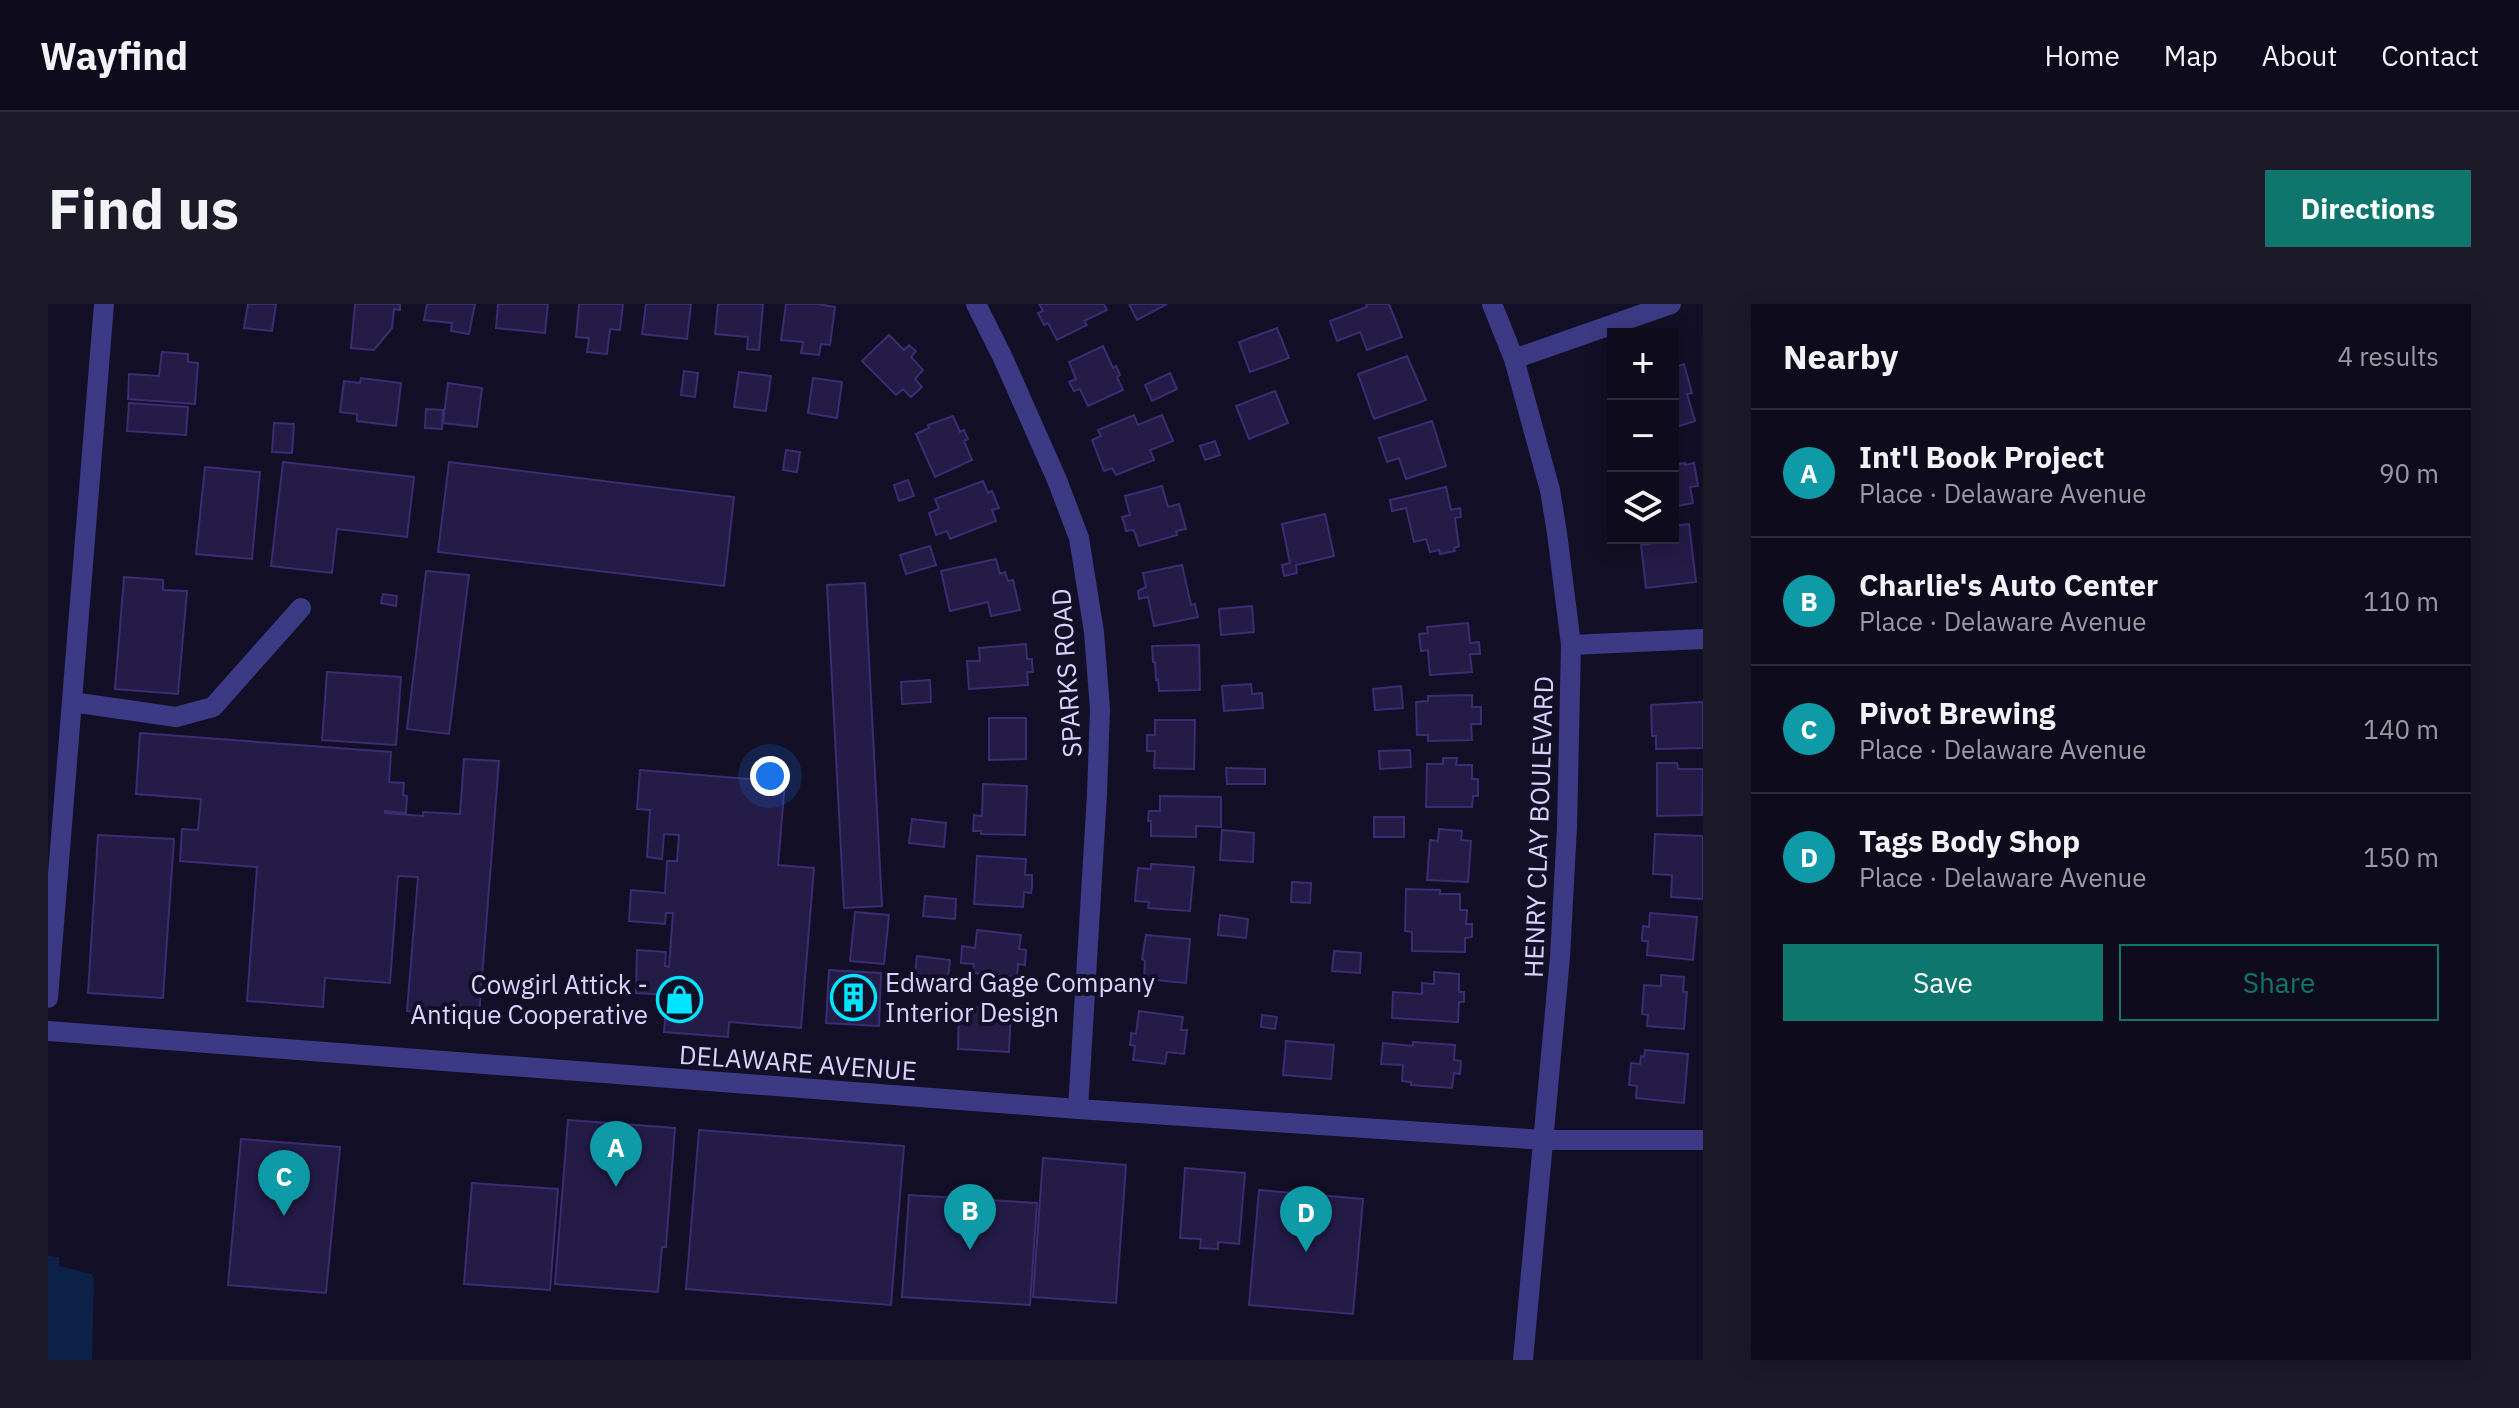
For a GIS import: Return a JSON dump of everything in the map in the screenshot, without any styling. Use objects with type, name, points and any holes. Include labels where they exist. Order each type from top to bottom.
[{"type":"street","points":[[48,998],[104,304]]},
{"type":"street","name":"SPARKS ROAD","points":[[976,304],[1051,466],[1079,538],[1094,632],[1100,709],[1078,1109]]},
{"type":"street","name":"HENRY CLAY BOULEVARD","points":[[1492,304],[1514,359],[1550,490],[1571,645],[1561,943],[1523,1360]]},
{"type":"street","points":[[1514,359],[1671,304]]},
{"type":"street","points":[[72,702],[176,717],[213,707],[301,608]]},
{"type":"street","points":[[1571,645],[1703,639]]},
{"type":"street","name":"DELAWARE AVENUE","points":[[48,1031],[1078,1109],[1544,1140],[1703,1140]]},
{"type":"water","points":[[48,1256],[59,1257],[59,1266],[91,1274],[94,1278],[92,1360],[48,1360]]},
{"type":"building","points":[[248,304],[276,304],[272,331],[244,328]]},
{"type":"building","points":[[355,304],[400,304],[400,310],[394,309],[392,328],[374,350],[351,348]]},
{"type":"building","points":[[427,304],[475,304],[469,334],[451,331],[452,323],[424,320]]},
{"type":"building","points":[[498,304],[548,304],[545,333],[496,328]]},
{"type":"building","points":[[579,304],[623,304],[620,330],[610,329],[607,354],[587,352],[589,338],[576,337]]},
{"type":"building","points":[[646,304],[691,304],[687,339],[642,334]]},
{"type":"building","points":[[718,304],[763,304],[759,350],[747,349],[748,337],[715,334]]},
{"type":"building","points":[[786,304],[835,307],[830,345],[821,344],[819,355],[801,353],[803,342],[781,340]]},
{"type":"building","points":[[1039,304],[1104,304],[1107,310],[1084,321],[1087,325],[1057,340],[1048,323],[1044,325],[1038,313],[1043,311]]},
{"type":"building","points":[[1129,304],[1167,304],[1137,320]]},
{"type":"building","points":[[1366,304],[1389,304],[1402,337],[1367,350],[1360,332],[1337,341],[1330,321],[1367,307]]},
{"type":"building","points":[[1277,328],[1289,358],[1250,372],[1239,342]]},
{"type":"building","points":[[889,335],[904,350],[909,345],[916,351],[911,357],[923,370],[915,379],[922,387],[911,397],[903,389],[896,395],[862,361]]},
{"type":"building","points":[[1103,346],[1113,368],[1116,366],[1123,390],[1088,406],[1080,389],[1074,391],[1069,382],[1076,379],[1069,362]]},
{"type":"building","points":[[162,352],[188,354],[188,362],[198,363],[195,404],[128,399],[129,374],[159,376]]},
{"type":"building","points":[[1407,356],[1426,400],[1374,419],[1358,374]]},
{"type":"building","points":[[1684,364],[1692,393],[1687,394],[1695,421],[1679,426],[1679,400],[1679,366]]},
{"type":"building","points":[[684,371],[698,373],[695,397],[681,395]]},
{"type":"building","points":[[739,372],[771,376],[766,411],[734,407]]},
{"type":"building","points":[[1170,373],[1177,389],[1152,401],[1145,385]]},
{"type":"building","points":[[361,378],[401,383],[396,426],[357,421],[357,414],[340,412],[344,381],[360,383]]},
{"type":"building","points":[[813,378],[842,382],[837,418],[808,413]]},
{"type":"building","points":[[448,383],[482,388],[477,427],[443,423]]},
{"type":"building","points":[[1275,391],[1288,423],[1249,439],[1236,406]]},
{"type":"building","points":[[129,403],[188,407],[186,435],[127,431]]},
{"type":"building","points":[[426,409],[443,410],[442,429],[425,428]]},
{"type":"building","points":[[1134,415],[1138,425],[1162,415],[1173,441],[1150,450],[1154,460],[1116,475],[1112,468],[1104,471],[1092,440],[1101,436],[1098,430]]},
{"type":"building","points":[[953,416],[960,432],[964,430],[968,439],[964,441],[972,460],[935,477],[916,434],[929,428],[928,425]]},
{"type":"building","points":[[1432,421],[1446,466],[1406,479],[1399,458],[1387,462],[1379,438]]},
{"type":"building","points":[[274,423],[294,424],[292,453],[272,452]]},
{"type":"building","points":[[1215,441],[1220,455],[1205,460],[1200,446]]},
{"type":"building","points":[[786,450],[800,452],[797,472],[783,470]]},
{"type":"building","points":[[283,462],[414,477],[407,537],[337,529],[332,573],[271,566]]},
{"type":"building","points":[[449,462],[734,497],[724,586],[438,552]]},
{"type":"building","points":[[1694,463],[1698,486],[1690,487],[1693,503],[1679,506],[1679,472],[1679,464]]},
{"type":"building","points":[[205,467],[260,472],[252,559],[196,554]]},
{"type":"building","points":[[908,480],[914,496],[899,501],[894,485]]},
{"type":"building","points":[[983,481],[988,493],[992,491],[999,508],[992,510],[996,521],[950,539],[947,531],[936,535],[929,513],[939,509],[935,499]]},
{"type":"building","points":[[1162,486],[1168,507],[1179,504],[1186,529],[1176,531],[1177,535],[1139,546],[1134,530],[1126,531],[1122,517],[1130,515],[1125,496]]},
{"type":"building","points":[[1446,487],[1451,510],[1460,508],[1461,517],[1455,518],[1459,546],[1454,548],[1455,551],[1440,554],[1439,550],[1430,552],[1426,539],[1414,542],[1406,508],[1392,511],[1390,500]]},
{"type":"building","points":[[1325,514],[1334,556],[1296,565],[1297,573],[1284,576],[1282,565],[1290,563],[1282,524]]},
{"type":"building","points":[[1689,524],[1696,582],[1646,588],[1641,545],[1679,544],[1679,525]]},
{"type":"building","points":[[930,546],[936,565],[906,574],[900,555]]},
{"type":"building","points":[[996,559],[1000,574],[1005,572],[1008,581],[1013,580],[1020,610],[991,616],[988,602],[950,611],[941,571]]},
{"type":"building","points":[[1182,565],[1191,605],[1195,604],[1198,617],[1154,626],[1148,597],[1139,599],[1138,591],[1146,587],[1143,573]]},
{"type":"building","points":[[426,571],[469,575],[449,734],[407,729]]},
{"type":"building","points":[[124,577],[163,580],[163,590],[187,591],[178,694],[115,689]]},
{"type":"building","points":[[865,583],[882,906],[844,908],[827,585]]},
{"type":"building","points":[[383,594],[397,596],[396,606],[381,603]]},
{"type":"building","points":[[1252,606],[1254,632],[1221,635],[1219,609]]},
{"type":"building","points":[[1468,623],[1470,643],[1479,642],[1480,652],[1470,654],[1472,672],[1430,675],[1428,650],[1421,651],[1419,634],[1428,633],[1427,627]]},
{"type":"building","points":[[1026,644],[1027,659],[1032,659],[1033,672],[1027,672],[1028,685],[969,689],[967,661],[980,661],[979,648]]},
{"type":"building","points":[[1199,645],[1200,690],[1159,691],[1152,646]]},
{"type":"building","points":[[327,672],[401,677],[396,745],[322,740]]},
{"type":"building","points":[[930,680],[931,702],[902,704],[901,682]]},
{"type":"building","points":[[1251,684],[1252,694],[1262,693],[1263,708],[1224,711],[1222,686]]},
{"type":"building","points":[[1401,686],[1403,708],[1375,710],[1373,689]]},
{"type":"building","points":[[1472,695],[1472,707],[1481,707],[1481,724],[1471,724],[1472,740],[1428,741],[1428,735],[1417,735],[1416,702],[1428,701],[1428,696]]},
{"type":"building","points":[[1703,702],[1703,748],[1656,749],[1656,736],[1652,736],[1651,705]]},
{"type":"building","points":[[989,718],[1026,718],[1026,759],[989,760]]},
{"type":"building","points":[[1155,720],[1195,720],[1194,769],[1154,768],[1155,751],[1147,751],[1147,735],[1155,735]]},
{"type":"building","points":[[140,733],[391,752],[389,782],[404,783],[406,813],[385,813],[423,816],[423,812],[460,814],[464,759],[499,761],[479,1016],[407,1011],[418,877],[398,876],[390,983],[325,978],[323,1007],[247,1001],[257,867],[180,861],[182,829],[198,830],[201,799],[136,794]]},
{"type":"building","points":[[1410,750],[1411,767],[1380,769],[1379,751]]},
{"type":"building","points":[[1443,758],[1457,758],[1456,765],[1472,765],[1472,779],[1478,779],[1478,796],[1473,796],[1472,807],[1426,807],[1427,764],[1443,764]]},
{"type":"building","points":[[1657,763],[1677,763],[1678,769],[1703,769],[1702,815],[1657,816]]},
{"type":"building","points":[[1226,768],[1265,769],[1265,784],[1227,784]]},
{"type":"building","points":[[640,770],[785,782],[778,865],[814,868],[801,1028],[729,1022],[728,1037],[664,1032],[667,995],[636,993],[637,950],[666,952],[665,966],[669,967],[673,913],[666,913],[665,924],[629,921],[631,890],[665,893],[667,861],[677,861],[679,835],[664,834],[662,859],[647,857],[650,810],[637,809]]},
{"type":"building","points":[[983,784],[1027,786],[1025,835],[973,831],[974,815],[982,816]]},
{"type":"building","points":[[1160,796],[1221,797],[1221,827],[1196,826],[1196,837],[1151,836],[1149,811],[1160,811]]},
{"type":"building","points":[[1374,817],[1404,817],[1404,837],[1374,837]]},
{"type":"building","points":[[912,819],[946,823],[944,847],[909,843]]},
{"type":"building","points":[[1439,829],[1462,831],[1461,840],[1471,841],[1468,882],[1427,880],[1430,840],[1438,841]]},
{"type":"building","points":[[1222,830],[1254,833],[1253,862],[1220,860]]},
{"type":"building","points":[[1655,834],[1703,836],[1703,899],[1671,897],[1672,875],[1653,874]]},
{"type":"building","points":[[98,835],[174,839],[163,998],[88,993]]},
{"type":"building","points":[[977,856],[1026,859],[1025,875],[1032,875],[1032,887],[1031,893],[1024,892],[1023,907],[974,904]]},
{"type":"building","points":[[1151,864],[1194,867],[1190,911],[1148,908],[1149,902],[1135,901],[1138,868],[1151,869]]},
{"type":"building","points":[[1292,882],[1311,883],[1310,903],[1291,902]]},
{"type":"building","points":[[1406,889],[1460,894],[1460,910],[1467,910],[1466,924],[1472,924],[1472,937],[1465,938],[1465,952],[1412,951],[1412,932],[1405,931]]},
{"type":"building","points":[[925,896],[956,899],[955,919],[923,916]]},
{"type":"building","points":[[855,912],[889,915],[884,964],[850,961]]},
{"type":"building","points":[[1650,913],[1697,917],[1693,960],[1647,955],[1648,941],[1642,941],[1642,938],[1643,926],[1649,927]]},
{"type":"building","points":[[1220,915],[1248,919],[1246,938],[1218,935]]},
{"type":"building","points":[[977,930],[1021,935],[1019,949],[1026,950],[1025,965],[1018,964],[1017,977],[973,973],[974,964],[961,963],[962,946],[975,948]]},
{"type":"building","points":[[1146,935],[1190,939],[1186,983],[1144,979],[1145,961],[1142,959]]},
{"type":"building","points":[[1334,951],[1361,953],[1360,973],[1332,971]]},
{"type":"building","points":[[917,956],[950,960],[947,987],[914,983]]},
{"type":"building","name":"Edward Gage Company Interior Design","points":[[829,970],[881,973],[879,1026],[826,1023]]},
{"type":"building","points":[[1434,972],[1459,974],[1459,992],[1464,992],[1464,1002],[1459,1002],[1458,1022],[1392,1018],[1393,992],[1422,994],[1422,983],[1434,984]]},
{"type":"building","points":[[1661,975],[1684,977],[1683,992],[1687,992],[1684,1029],[1647,1026],[1648,1015],[1642,1014],[1644,985],[1661,986]]},
{"type":"building","points":[[959,1006],[1011,1009],[1009,1052],[958,1049]]},
{"type":"building","points":[[1139,1011],[1183,1017],[1181,1030],[1187,1030],[1184,1054],[1167,1052],[1165,1064],[1133,1060],[1135,1046],[1130,1045],[1131,1033],[1136,1034]]},
{"type":"building","points":[[1262,1015],[1277,1017],[1275,1029],[1261,1027]]},
{"type":"building","points":[[1286,1041],[1334,1045],[1331,1079],[1283,1075]]},
{"type":"building","points":[[1413,1042],[1455,1045],[1454,1060],[1461,1061],[1460,1074],[1454,1073],[1452,1088],[1411,1085],[1411,1082],[1402,1081],[1403,1065],[1381,1064],[1383,1043],[1413,1046]]},
{"type":"building","points":[[1645,1050],[1688,1054],[1684,1103],[1636,1098],[1637,1086],[1629,1085],[1631,1063],[1640,1064]]},
{"type":"building","points":[[568,1120],[675,1128],[666,1247],[662,1247],[658,1292],[555,1284]]},
{"type":"building","points":[[699,1130],[904,1146],[891,1305],[686,1289]]},
{"type":"building","points":[[241,1139],[340,1147],[326,1293],[228,1285]]},
{"type":"building","points":[[1043,1158],[1126,1165],[1116,1303],[1033,1297]]},
{"type":"building","points":[[1185,1168],[1245,1173],[1239,1244],[1218,1242],[1218,1249],[1200,1248],[1201,1239],[1180,1238]]},
{"type":"building","points":[[472,1183],[558,1189],[550,1290],[464,1284]]},
{"type":"building","points":[[1259,1190],[1363,1199],[1353,1314],[1249,1305]]},
{"type":"building","points":[[909,1195],[1037,1203],[1030,1305],[902,1297]]},
{"type":"place","name":"Edward Gage Company Interior Design","points":[[854,997]]},
{"type":"place","name":"Cowgirl Attick - Antique Cooperative","points":[[679,999]]},
{"type":"place","name":"Int'l Book Project","points":[[616,1187]]},
{"type":"place","name":"Pivot Brewing","points":[[284,1216]]},
{"type":"place","name":"Charlie's Auto Center","points":[[970,1250]]},
{"type":"place","name":"Tags Body Shop","points":[[1306,1252]]}]
